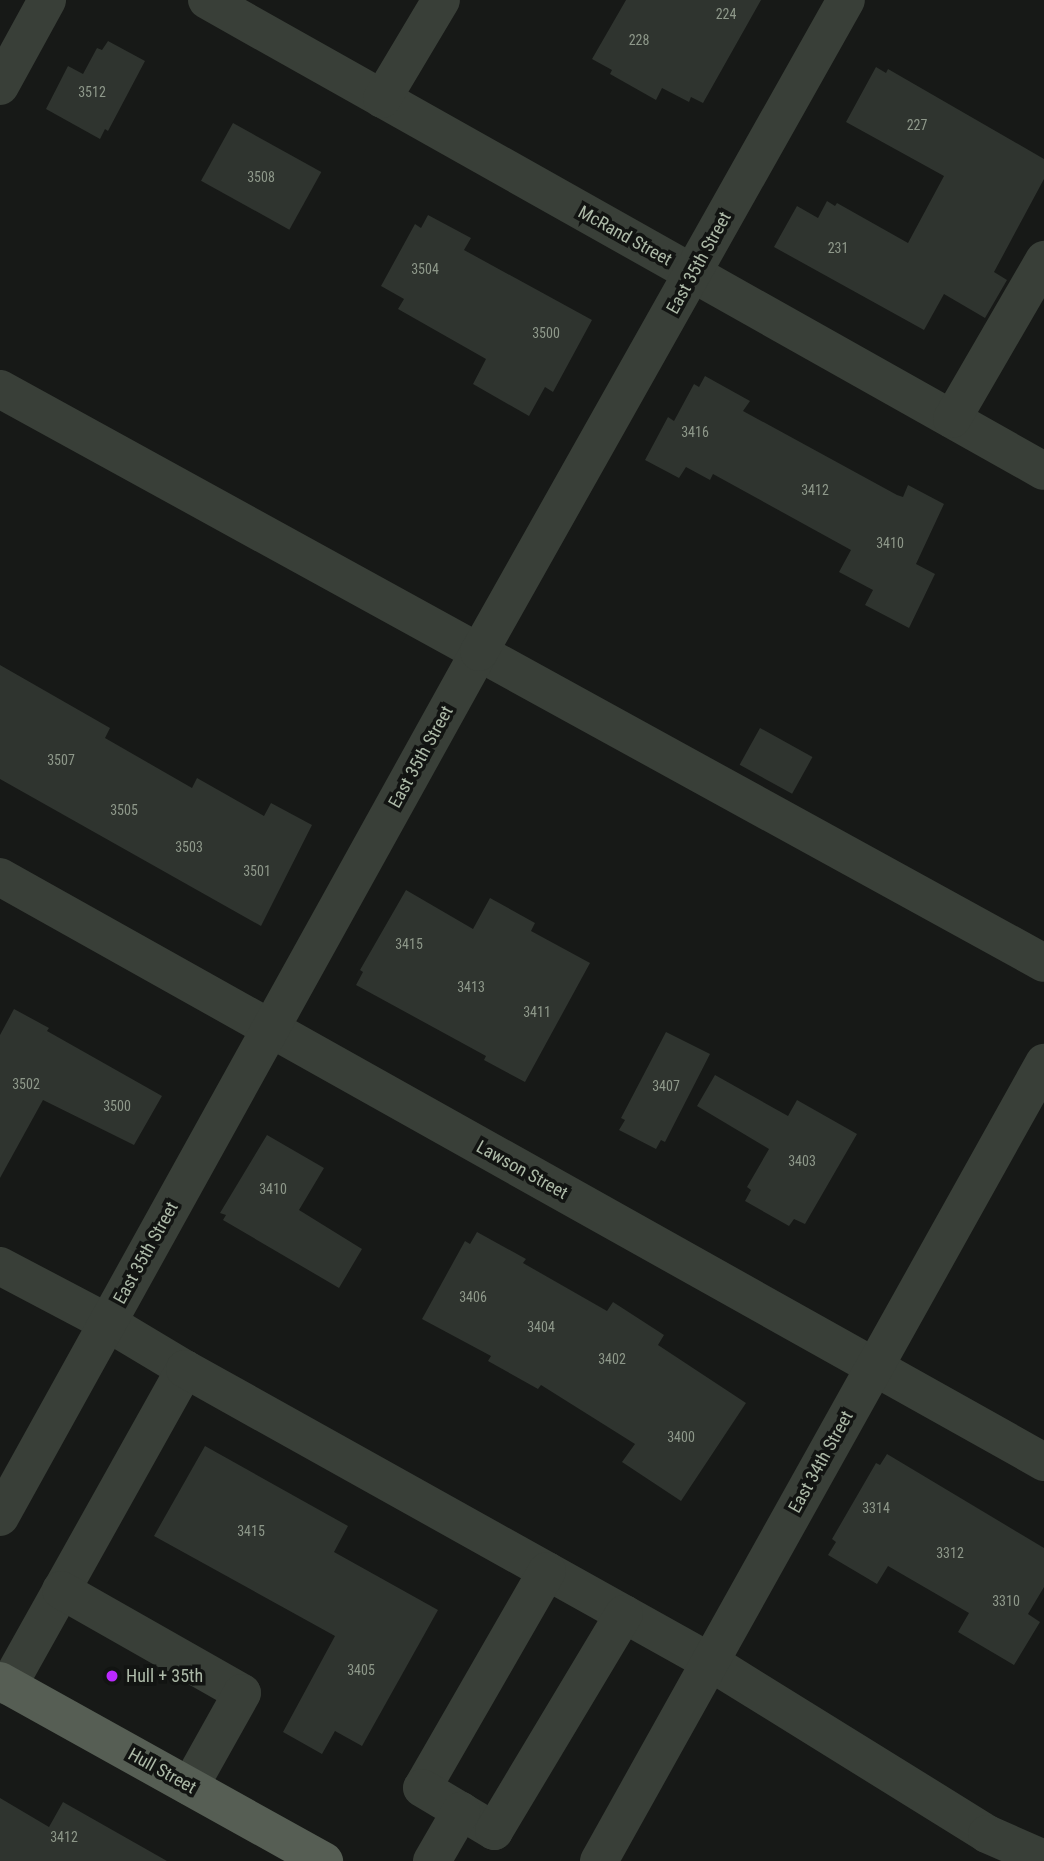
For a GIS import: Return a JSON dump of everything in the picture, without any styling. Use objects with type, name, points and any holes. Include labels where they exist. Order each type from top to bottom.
[{"type":"main road","name":"Hull Street","points":[[4,1684],[324,1861]]},
{"type":"street","points":[[0,86],[47,0]]},
{"type":"street","name":"McRand Street","points":[[207,0],[1044,471]]},
{"type":"street","points":[[382,99],[441,0]]},
{"type":"street","name":"East 35th Street","points":[[0,1517],[479,652],[846,0]]},
{"type":"street","points":[[952,419],[1044,260]]},
{"type":"street","points":[[0,389],[1044,962]]},
{"type":"street","name":"Lawson Street","points":[[0,877],[1044,1462]]},
{"type":"street","name":"East 34th Street","points":[[599,1861],[1044,1063]]},
{"type":"street","points":[[0,1266],[108,1323],[185,1369],[710,1662],[987,1834],[1044,1858]]},
{"type":"street","points":[[4,1684],[61,1591],[185,1369]]},
{"type":"street","points":[[547,1571],[422,1788],[494,1831],[624,1614]]},
{"type":"street","points":[[61,1591],[242,1693],[190,1786]]},
{"type":"street","points":[[432,1861],[461,1811]]},
{"type":"building","points":[[626,0],[761,0],[703,103],[691,97],[689,102],[662,88],[656,100],[610,74],[612,70],[592,59]]},
{"type":"building","points":[[108,41],[145,61],[108,131],[105,129],[100,139],[46,109],[68,66],[83,74],[97,48],[102,50]]},
{"type":"building","points":[[876,67],[886,73],[888,69],[1044,159],[1044,179],[994,272],[1007,280],[985,318],[944,294],[924,330],[774,247],[797,206],[818,218],[827,201],[835,206],[837,203],[908,243],[944,176],[846,122]]},
{"type":"building","points":[[233,123],[321,172],[289,230],[201,181]]},
{"type":"building","points":[[428,215],[471,238],[464,250],[592,320],[553,392],[545,387],[529,416],[473,384],[486,359],[398,309],[404,299],[381,286],[415,224],[421,228]]},
{"type":"building","points":[[705,376],[750,401],[743,411],[897,495],[903,497],[908,485],[944,504],[916,564],[935,574],[909,628],[865,605],[873,590],[839,572],[851,550],[713,474],[710,480],[686,467],[679,478],[645,460],[668,417],[674,421],[694,384],[699,387]]},
{"type":"building","points":[[0,665],[110,728],[105,738],[192,788],[197,778],[264,816],[271,803],[312,825],[261,926],[0,779]]},
{"type":"building","points":[[760,728],[812,757],[792,794],[740,765]]},
{"type":"building","points":[[406,890],[473,929],[490,898],[535,923],[531,931],[590,963],[525,1082],[484,1060],[486,1056],[356,985],[363,972],[360,970]]},
{"type":"building","points":[[14,1009],[49,1028],[47,1031],[162,1096],[134,1145],[43,1100],[0,1178],[0,1035]]},
{"type":"building","points":[[666,1032],[710,1054],[665,1142],[661,1140],[656,1149],[619,1130],[625,1120],[621,1118]]},
{"type":"building","points":[[715,1075],[788,1116],[797,1100],[857,1134],[805,1224],[794,1219],[789,1226],[745,1201],[751,1190],[747,1187],[769,1149],[697,1106]]},
{"type":"building","points":[[267,1135],[324,1168],[299,1210],[362,1249],[339,1288],[223,1220],[226,1215],[220,1213]]},
{"type":"building","points":[[477,1232],[526,1259],[523,1263],[607,1311],[613,1302],[664,1335],[658,1345],[746,1403],[681,1501],[622,1462],[635,1444],[541,1385],[538,1389],[488,1361],[491,1356],[422,1319],[465,1241],[470,1244]]},
{"type":"building","points":[[205,1446],[348,1526],[334,1552],[438,1610],[362,1746],[335,1731],[322,1754],[283,1732],[335,1636],[154,1536]]},
{"type":"building","points":[[887,1454],[1044,1548],[1044,1587],[1028,1614],[1040,1622],[1014,1665],[958,1632],[969,1613],[888,1566],[877,1584],[828,1555],[836,1542],[832,1539],[876,1463],[880,1465]]},
{"type":"building","points":[[0,1798],[49,1827],[63,1802],[167,1861],[0,1861]]},
{"type":"place","name":"Hull + 35th","points":[[112,1676]]}]
